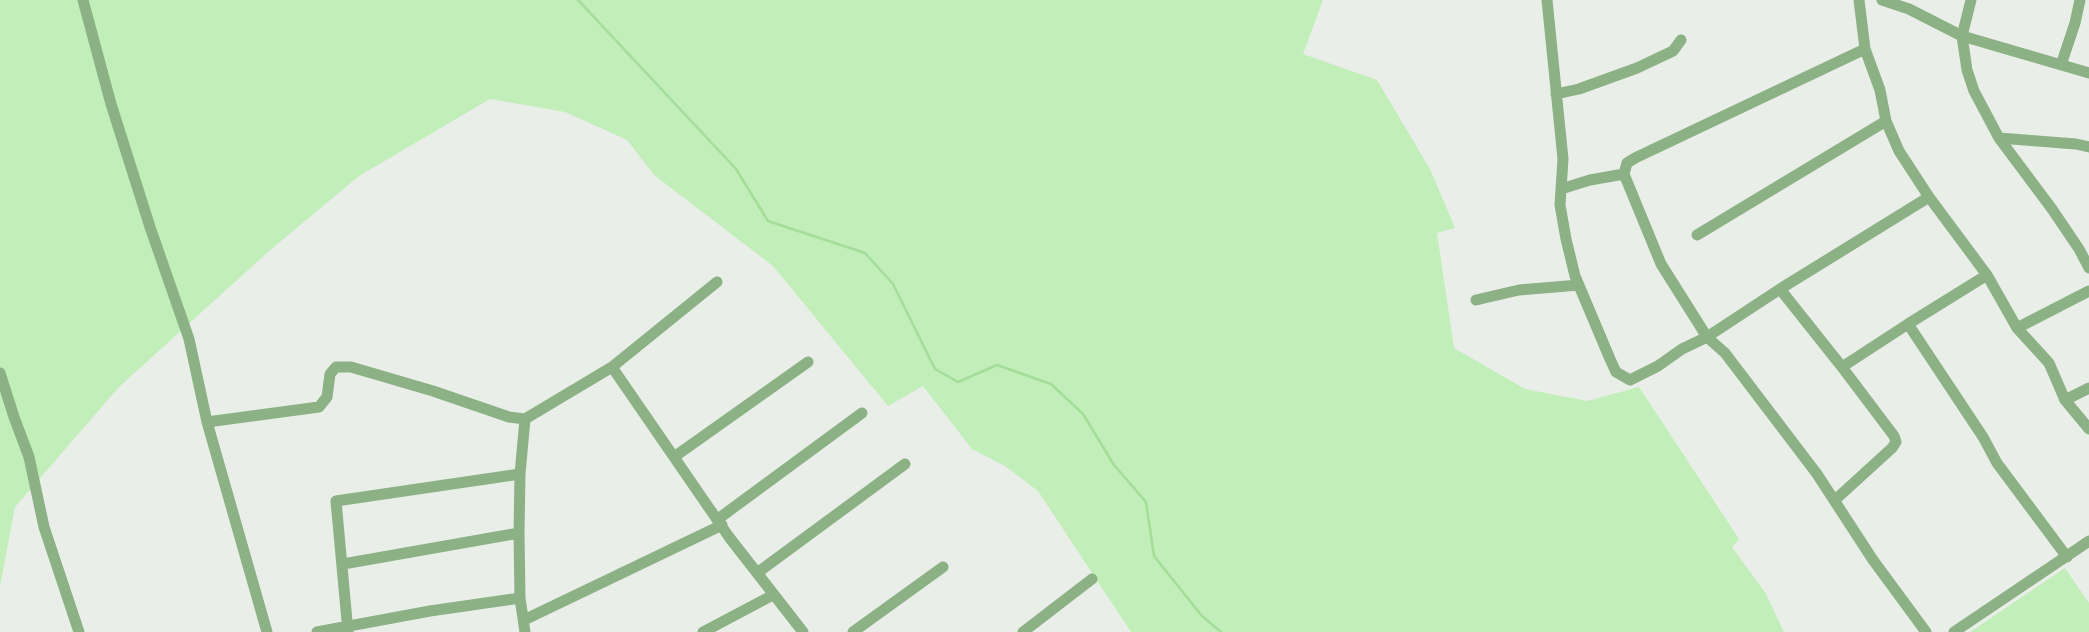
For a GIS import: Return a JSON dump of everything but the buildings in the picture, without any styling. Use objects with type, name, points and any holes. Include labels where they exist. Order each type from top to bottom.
[{"type":"street","points":[[83,0],[111,104],[150,227],[189,339],[207,422],[267,632]]},
{"type":"street","points":[[1547,0],[1563,159],[1560,205],[1566,240],[1579,286],[1616,372],[1630,380],[1658,366],[1682,349],[1707,337],[1780,289],[1929,197]]},
{"type":"street","points":[[1859,0],[1865,49],[1880,90],[1886,121],[1899,151],[1929,197],[1966,244],[1987,275],[2017,328],[2048,363],[2065,400],[2089,429]]},
{"type":"street","points":[[1882,0],[1908,8],[1962,36],[2089,73]]},
{"type":"street","points":[[1971,0],[1962,36],[1967,70],[1974,91],[1999,138],[2056,214],[2079,249],[2089,268]]},
{"type":"street","points":[[2061,65],[2075,23],[2080,0]]},
{"type":"street","points":[[1556,94],[1579,89],[1637,68],[1673,51],[1681,40]]},
{"type":"street","points":[[1865,49],[1635,158],[1627,163],[1624,174],[1661,264],[1707,337],[1725,353],[1817,474],[1873,560],[1926,632]]},
{"type":"street","points":[[1697,234],[1886,121]]},
{"type":"street","points":[[1999,138],[2076,144],[2089,147]]},
{"type":"street","points":[[1561,189],[1590,180],[1624,174]]},
{"type":"street","points":[[1842,367],[1987,275]]},
{"type":"street","points":[[207,422],[319,407],[327,397],[330,374],[336,367],[351,367],[433,391],[509,417],[525,419],[612,367],[717,282]]},
{"type":"street","points":[[1476,300],[1519,290],[1579,286]]},
{"type":"street","points":[[1780,289],[1842,367],[1894,436],[1896,442],[1892,448],[1834,500]]},
{"type":"street","points":[[2017,328],[2089,291]]},
{"type":"street","points":[[1908,324],[1986,442],[1997,463],[2068,557]]},
{"type":"street","points":[[674,457],[808,362]]},
{"type":"street","points":[[612,367],[720,522],[773,595],[803,632]]},
{"type":"street","points":[[0,373],[14,417],[30,457],[44,527],[79,632]]},
{"type":"street","points":[[2065,400],[2089,388]]},
{"type":"street","points":[[524,620],[720,522],[862,413]]},
{"type":"street","points":[[525,419],[520,474],[519,533],[520,598],[525,632]]},
{"type":"street","points":[[757,573],[905,464]]},
{"type":"street","points":[[348,630],[336,501],[520,474]]},
{"type":"street","points":[[343,564],[519,533]]},
{"type":"street","points":[[1954,632],[2068,557],[2089,541]]},
{"type":"street","points":[[853,632],[943,567]]},
{"type":"street","points":[[1023,632],[1092,579]]},
{"type":"street","points":[[703,632],[773,595]]},
{"type":"street","points":[[317,632],[348,630],[430,611],[520,598]]},
{"type":"green space","points":[[0,0],[1323,0],[1303,54],[1377,80],[1430,169],[1455,228],[1437,233],[1454,348],[1525,389],[1587,401],[1639,387],[1739,539],[1732,547],[1766,594],[1784,632],[1131,632],[1038,491],[1005,466],[972,449],[923,386],[888,406],[773,266],[654,175],[627,140],[565,112],[490,99],[359,176],[269,251],[119,387],[15,507],[0,586]]},
{"type":"green space","points":[[2065,568],[2089,603],[2089,632],[1970,632]]},
{"type":"waterway","points":[[578,0],[736,169],[768,221],[865,253],[893,284],[935,369],[958,382],[997,365],[1051,384],[1083,414],[1114,465],[1146,502],[1154,556],[1202,616],[1221,632]]}]
